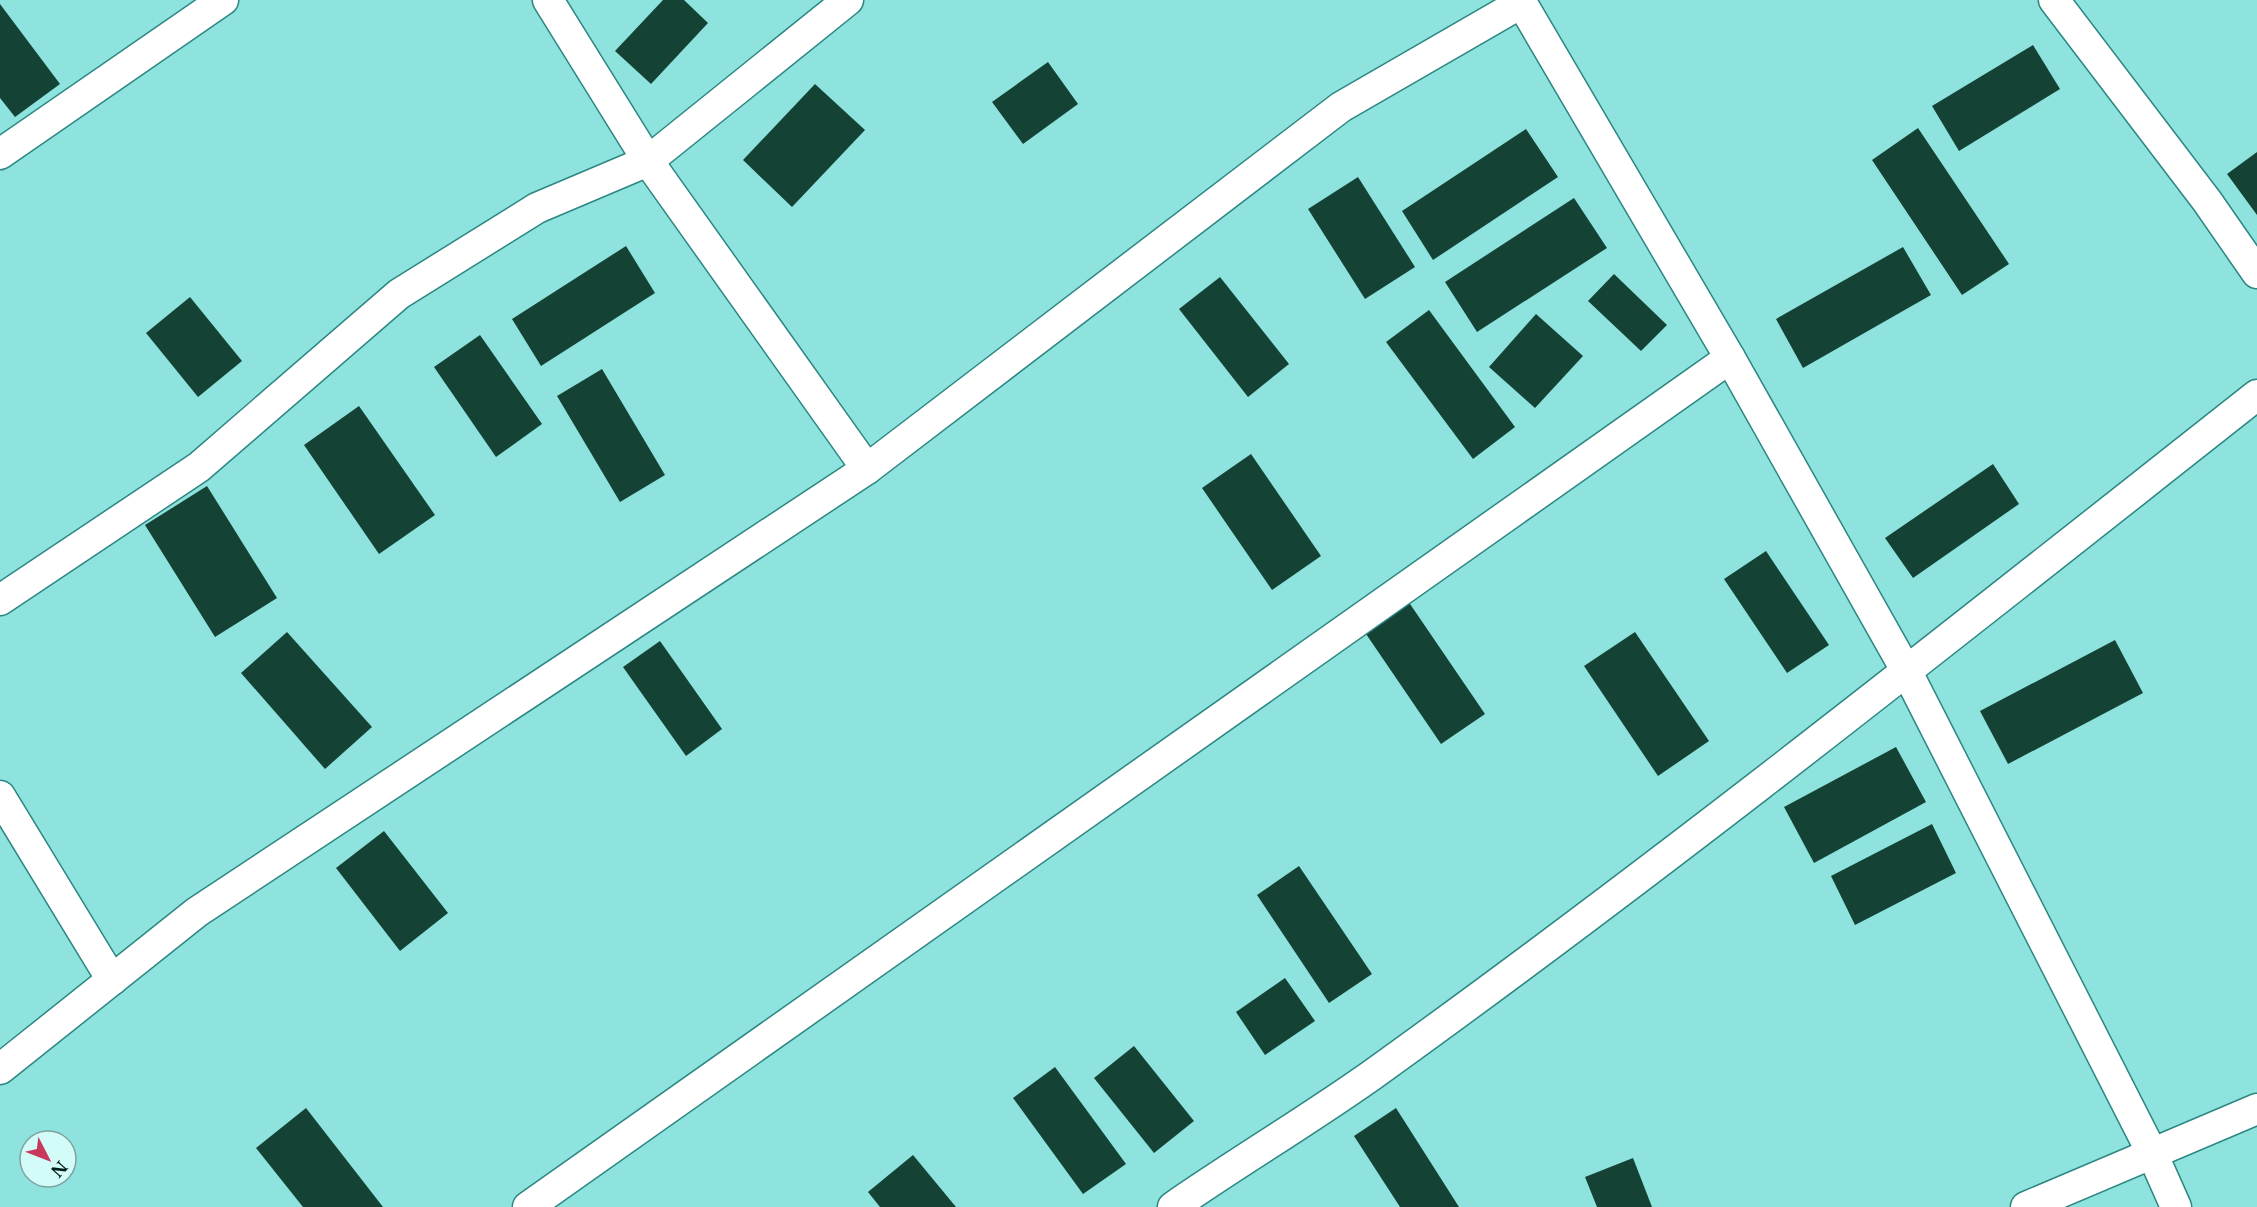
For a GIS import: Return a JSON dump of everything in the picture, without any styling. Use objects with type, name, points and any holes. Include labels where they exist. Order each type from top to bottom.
[{"type":"street","points":[[0,154],[223,0]]},
{"type":"street","points":[[548,0],[648,160],[867,469]]},
{"type":"street","points":[[0,600],[198,466],[399,294],[537,208],[648,160],[848,0]]},
{"type":"street","points":[[2054,0],[2206,201],[2257,273]]},
{"type":"street","points":[[0,1070],[197,912],[867,469],[1341,107],[1520,1],[1730,358],[1907,672],[2152,1153],[2176,1207]]},
{"type":"street","points":[[528,1207],[1730,358]]},
{"type":"street","points":[[1173,1207],[1369,1077],[1664,857],[1907,672],[2257,395]]},
{"type":"street","points":[[0,796],[112,980]]},
{"type":"street","points":[[2026,1207],[2257,1109]]},
{"type":"building","points":[[663,0],[684,0],[708,23],[651,84],[615,51]]},
{"type":"building","points":[[0,4],[60,84],[15,117],[0,98]]},
{"type":"building","points":[[2033,45],[2060,89],[1959,151],[1932,106]]},
{"type":"building","points":[[1048,62],[1078,104],[1023,144],[992,102]]},
{"type":"building","points":[[815,84],[865,130],[792,207],[743,160]]},
{"type":"building","points":[[1918,128],[2009,264],[1962,295],[1872,160]]},
{"type":"building","points":[[1526,129],[1558,177],[1433,260],[1402,211]]},
{"type":"building","points":[[2257,152],[2257,215],[2227,174]]},
{"type":"building","points":[[1358,177],[1415,267],[1365,299],[1308,209]]},
{"type":"building","points":[[1574,198],[1607,248],[1477,332],[1445,282]]},
{"type":"building","points":[[626,246],[655,293],[541,366],[512,319]]},
{"type":"building","points":[[1903,247],[1931,295],[1803,368],[1776,319]]},
{"type":"building","points":[[1614,274],[1667,325],[1641,351],[1588,301]]},
{"type":"building","points":[[1220,277],[1289,364],[1248,397],[1179,309]]},
{"type":"building","points":[[190,297],[242,361],[198,397],[146,333]]},
{"type":"building","points":[[1429,310],[1515,427],[1473,459],[1386,342]]},
{"type":"building","points":[[1536,314],[1583,356],[1535,408],[1489,367]]},
{"type":"building","points":[[480,335],[542,424],[496,457],[434,367]]},
{"type":"building","points":[[602,369],[665,475],[620,502],[557,396]]},
{"type":"building","points":[[359,406],[435,515],[379,554],[304,445]]},
{"type":"building","points":[[1251,454],[1321,556],[1272,590],[1202,488]]},
{"type":"building","points":[[1993,464],[2019,504],[1913,578],[1885,538]]},
{"type":"building","points":[[207,486],[277,598],[215,637],[145,525]]},
{"type":"building","points":[[1766,551],[1829,645],[1787,673],[1724,579]]},
{"type":"building","points":[[1408,601],[1485,714],[1441,744],[1364,631]]},
{"type":"building","points":[[287,632],[372,727],[325,769],[241,673]]},
{"type":"building","points":[[1635,632],[1709,741],[1658,776],[1584,666]]},
{"type":"building","points":[[2115,640],[2143,693],[2008,764],[1980,711]]},
{"type":"building","points":[[660,641],[722,729],[686,756],[623,667]]},
{"type":"building","points":[[1896,747],[1926,802],[1814,863],[1784,807]]},
{"type":"building","points":[[1932,824],[1956,873],[1855,925],[1831,876]]},
{"type":"building","points":[[384,831],[448,913],[400,951],[336,868]]},
{"type":"building","points":[[1299,866],[1372,974],[1329,1003],[1257,895]]},
{"type":"building","points":[[1285,978],[1315,1021],[1265,1055],[1236,1012]]},
{"type":"building","points":[[1134,1046],[1194,1121],[1154,1153],[1094,1078]]},
{"type":"building","points":[[1055,1067],[1126,1164],[1083,1194],[1013,1098]]},
{"type":"building","points":[[306,1108],[383,1207],[303,1207],[256,1148]]},
{"type":"building","points":[[1396,1108],[1459,1207],[1400,1207],[1354,1136]]},
{"type":"building","points":[[913,1155],[956,1207],[880,1207],[868,1192]]},
{"type":"building","points":[[1633,1158],[1652,1207],[1597,1207],[1585,1177]]}]
